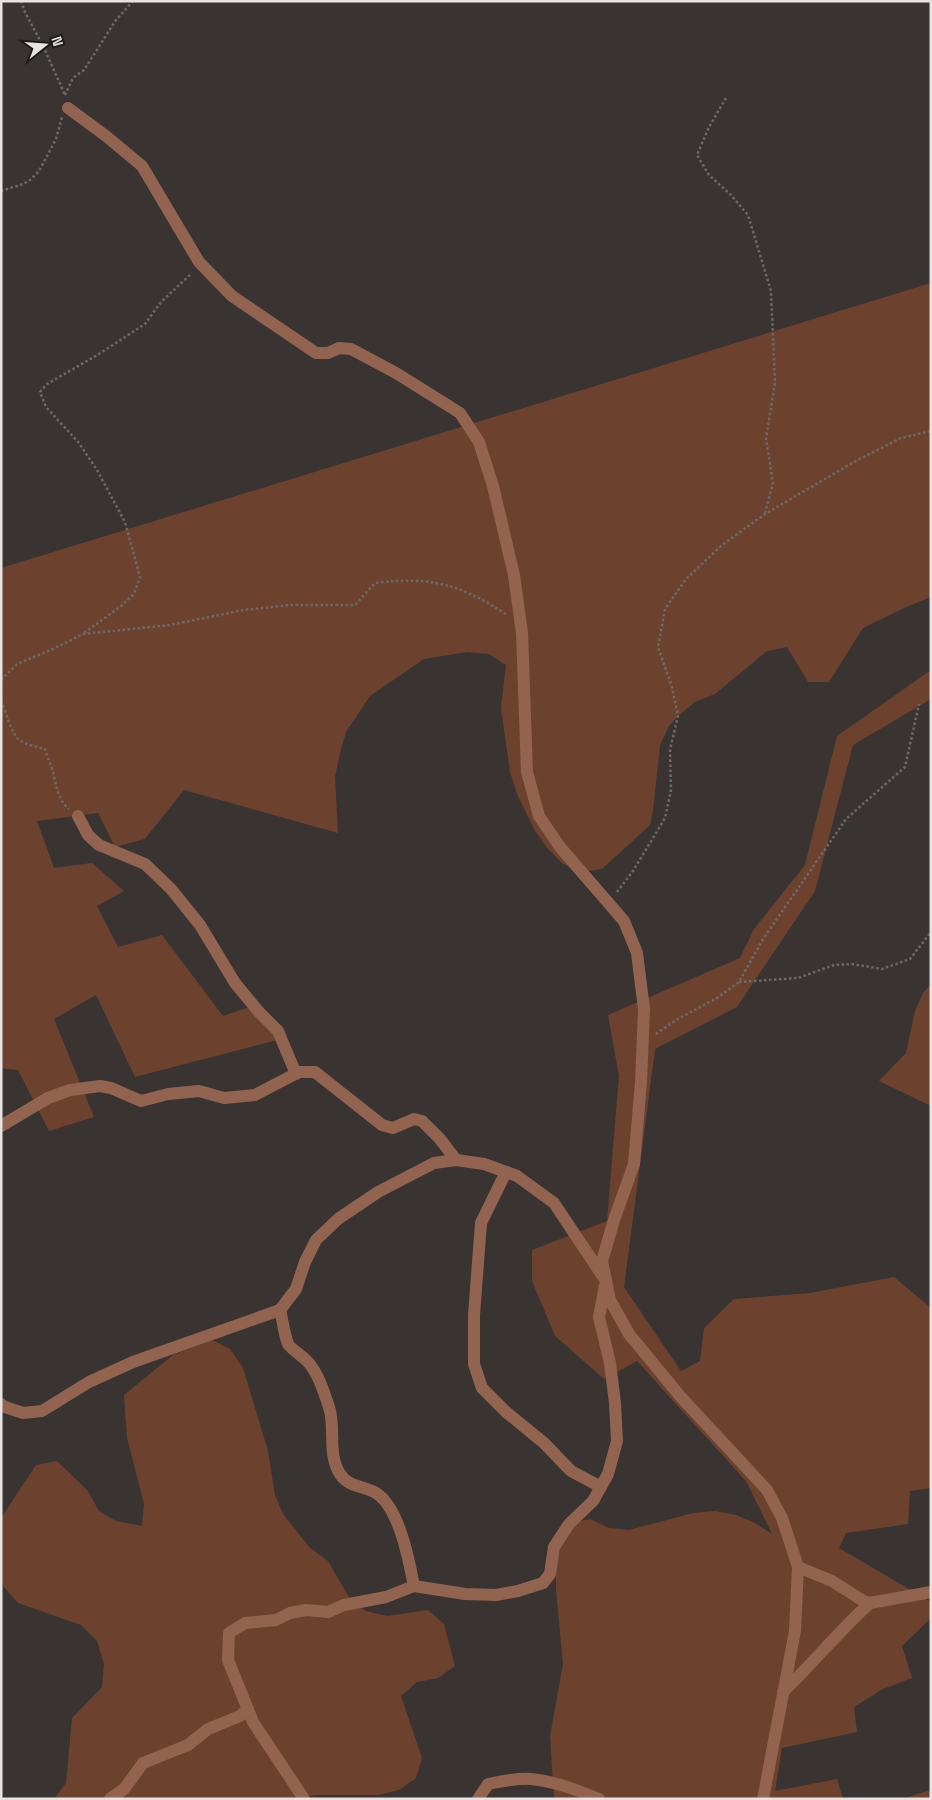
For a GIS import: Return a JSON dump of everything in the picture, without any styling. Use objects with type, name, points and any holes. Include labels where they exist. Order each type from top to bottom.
[{"type":"street","points":[[68,108],[142,166],[199,262],[232,296],[316,353],[328,354],[340,348],[351,349],[396,373],[460,413],[480,442],[493,486],[514,575],[521,625],[526,710],[527,772],[539,816],[560,847],[624,921],[638,953],[644,1009],[641,1082],[634,1164],[602,1261],[610,1300],[629,1334],[680,1396],[766,1490],[782,1518],[798,1567],[795,1631],[763,1799]]},
{"type":"street","points":[[78,816],[88,835],[99,845],[146,864],[171,889],[200,924],[235,983],[278,1031],[296,1074]]},
{"type":"street","points":[[1,1126],[48,1098],[70,1090],[100,1086],[112,1088],[141,1101],[168,1094],[199,1091],[224,1098],[255,1095],[299,1072],[315,1072],[382,1125],[394,1128],[414,1119],[422,1121],[440,1139],[456,1160]]},
{"type":"street","points":[[1,1404],[23,1413],[42,1411],[89,1382],[133,1362],[280,1310],[296,1289],[305,1262],[316,1240],[338,1219],[378,1192],[434,1163],[456,1160],[484,1164],[516,1176],[554,1203],[606,1281],[599,1317],[610,1362],[617,1440],[608,1474],[593,1501],[569,1524],[554,1547],[550,1574],[543,1583],[518,1591],[496,1594],[465,1594],[414,1586],[386,1597],[344,1605],[328,1612],[306,1610],[290,1613],[276,1620],[245,1623],[229,1633],[228,1660],[253,1722],[304,1799]]},
{"type":"street","points":[[506,1172],[481,1223],[474,1315],[474,1364],[482,1388],[506,1412],[544,1443],[571,1472],[601,1487]]},
{"type":"street","points":[[280,1310],[289,1345],[309,1363],[330,1409],[334,1465],[342,1477],[356,1486],[375,1492],[387,1502],[395,1518],[410,1564],[414,1586]]},
{"type":"street","points":[[798,1567],[832,1580],[865,1602],[870,1603],[931,1592]]},
{"type":"street","points":[[783,1692],[804,1672],[848,1623],[870,1603]]},
{"type":"street","points":[[110,1799],[124,1790],[143,1763],[188,1745],[208,1729],[240,1716],[248,1709]]},
{"type":"street","points":[[478,1799],[488,1784],[531,1779],[565,1786],[599,1799]]},
{"type":"path","points":[[1,191],[23,184],[39,171],[56,139],[62,115],[68,108],[65,95],[21,1]]},
{"type":"path","points":[[65,95],[73,78],[84,70],[116,20],[133,1]]},
{"type":"path","points":[[726,98],[708,127],[697,155],[709,175],[732,195],[748,214],[771,291],[775,383],[766,439],[773,483],[765,514]]},
{"type":"path","points":[[1,680],[18,664],[83,634],[99,620],[121,606],[134,594],[140,577],[126,522],[97,470],[79,443],[46,406],[40,392],[47,384],[99,354],[145,324],[161,302],[190,276],[199,262]]},
{"type":"path","points":[[609,904],[633,871],[665,818],[671,790],[670,750],[678,716],[672,687],[658,647],[665,608],[686,579],[722,545],[765,514],[814,484],[902,438],[931,431]]},
{"type":"path","points":[[83,634],[170,625],[244,610],[291,605],[355,605],[375,583],[401,580],[434,582],[465,590],[494,606],[521,625]]},
{"type":"path","points":[[1,701],[12,729],[20,741],[45,749],[57,791],[65,806],[78,816]]},
{"type":"path","points":[[643,1043],[676,1020],[717,998],[739,982],[768,932],[846,819],[905,767],[919,704]]},
{"type":"path","points":[[739,982],[798,978],[834,965],[852,964],[882,969],[910,959],[931,932]]},
{"type":"shaded area","points":[[931,283],[931,597],[863,628],[829,682],[808,682],[787,647],[767,651],[715,694],[695,702],[678,716],[669,726],[660,745],[650,825],[602,869],[582,872],[563,864],[548,849],[535,831],[517,794],[510,772],[501,708],[506,665],[489,654],[467,652],[424,659],[370,696],[346,732],[340,753],[335,777],[338,833],[184,790],[145,839],[115,847],[98,813],[37,821],[54,868],[92,863],[124,891],[97,906],[118,947],[162,935],[223,1016],[259,1004],[277,1040],[135,1077],[96,995],[54,1019],[94,1117],[49,1131],[18,1070],[1,1068],[1,568]]},
{"type":"shaded area","points":[[931,670],[931,699],[853,745],[815,891],[737,1007],[655,1049],[624,1287],[681,1371],[700,1361],[704,1328],[734,1299],[810,1293],[894,1277],[931,1308],[931,1488],[910,1491],[908,1524],[846,1533],[839,1548],[931,1602],[931,1618],[902,1646],[912,1678],[883,1689],[854,1707],[857,1732],[782,1748],[775,1791],[837,1779],[843,1799],[554,1799],[550,1736],[563,1664],[556,1590],[556,1567],[559,1543],[569,1524],[590,1519],[609,1528],[629,1530],[693,1513],[715,1511],[736,1515],[755,1523],[772,1534],[746,1481],[637,1361],[604,1379],[555,1336],[532,1281],[532,1250],[607,1221],[619,1076],[608,1015],[740,958],[754,929],[805,865],[837,736]]},
{"type":"shaded area","points":[[931,984],[931,1106],[879,1081],[906,1053],[915,1011],[923,993]]},
{"type":"shaded area","points":[[212,1340],[230,1349],[243,1368],[268,1451],[275,1495],[283,1514],[310,1548],[328,1561],[350,1599],[366,1611],[387,1616],[428,1610],[444,1624],[455,1666],[438,1678],[417,1682],[401,1696],[422,1758],[416,1778],[399,1790],[378,1795],[315,1795],[293,1799],[54,1799],[66,1783],[72,1718],[102,1687],[104,1664],[97,1641],[81,1625],[18,1603],[3,1586],[1,1572],[1,1518],[36,1465],[57,1461],[88,1491],[99,1511],[116,1521],[142,1526],[144,1504],[127,1438],[124,1395],[173,1355]]},
{"type":"shaded area","points":[[931,1790],[931,1799],[902,1799]]}]
